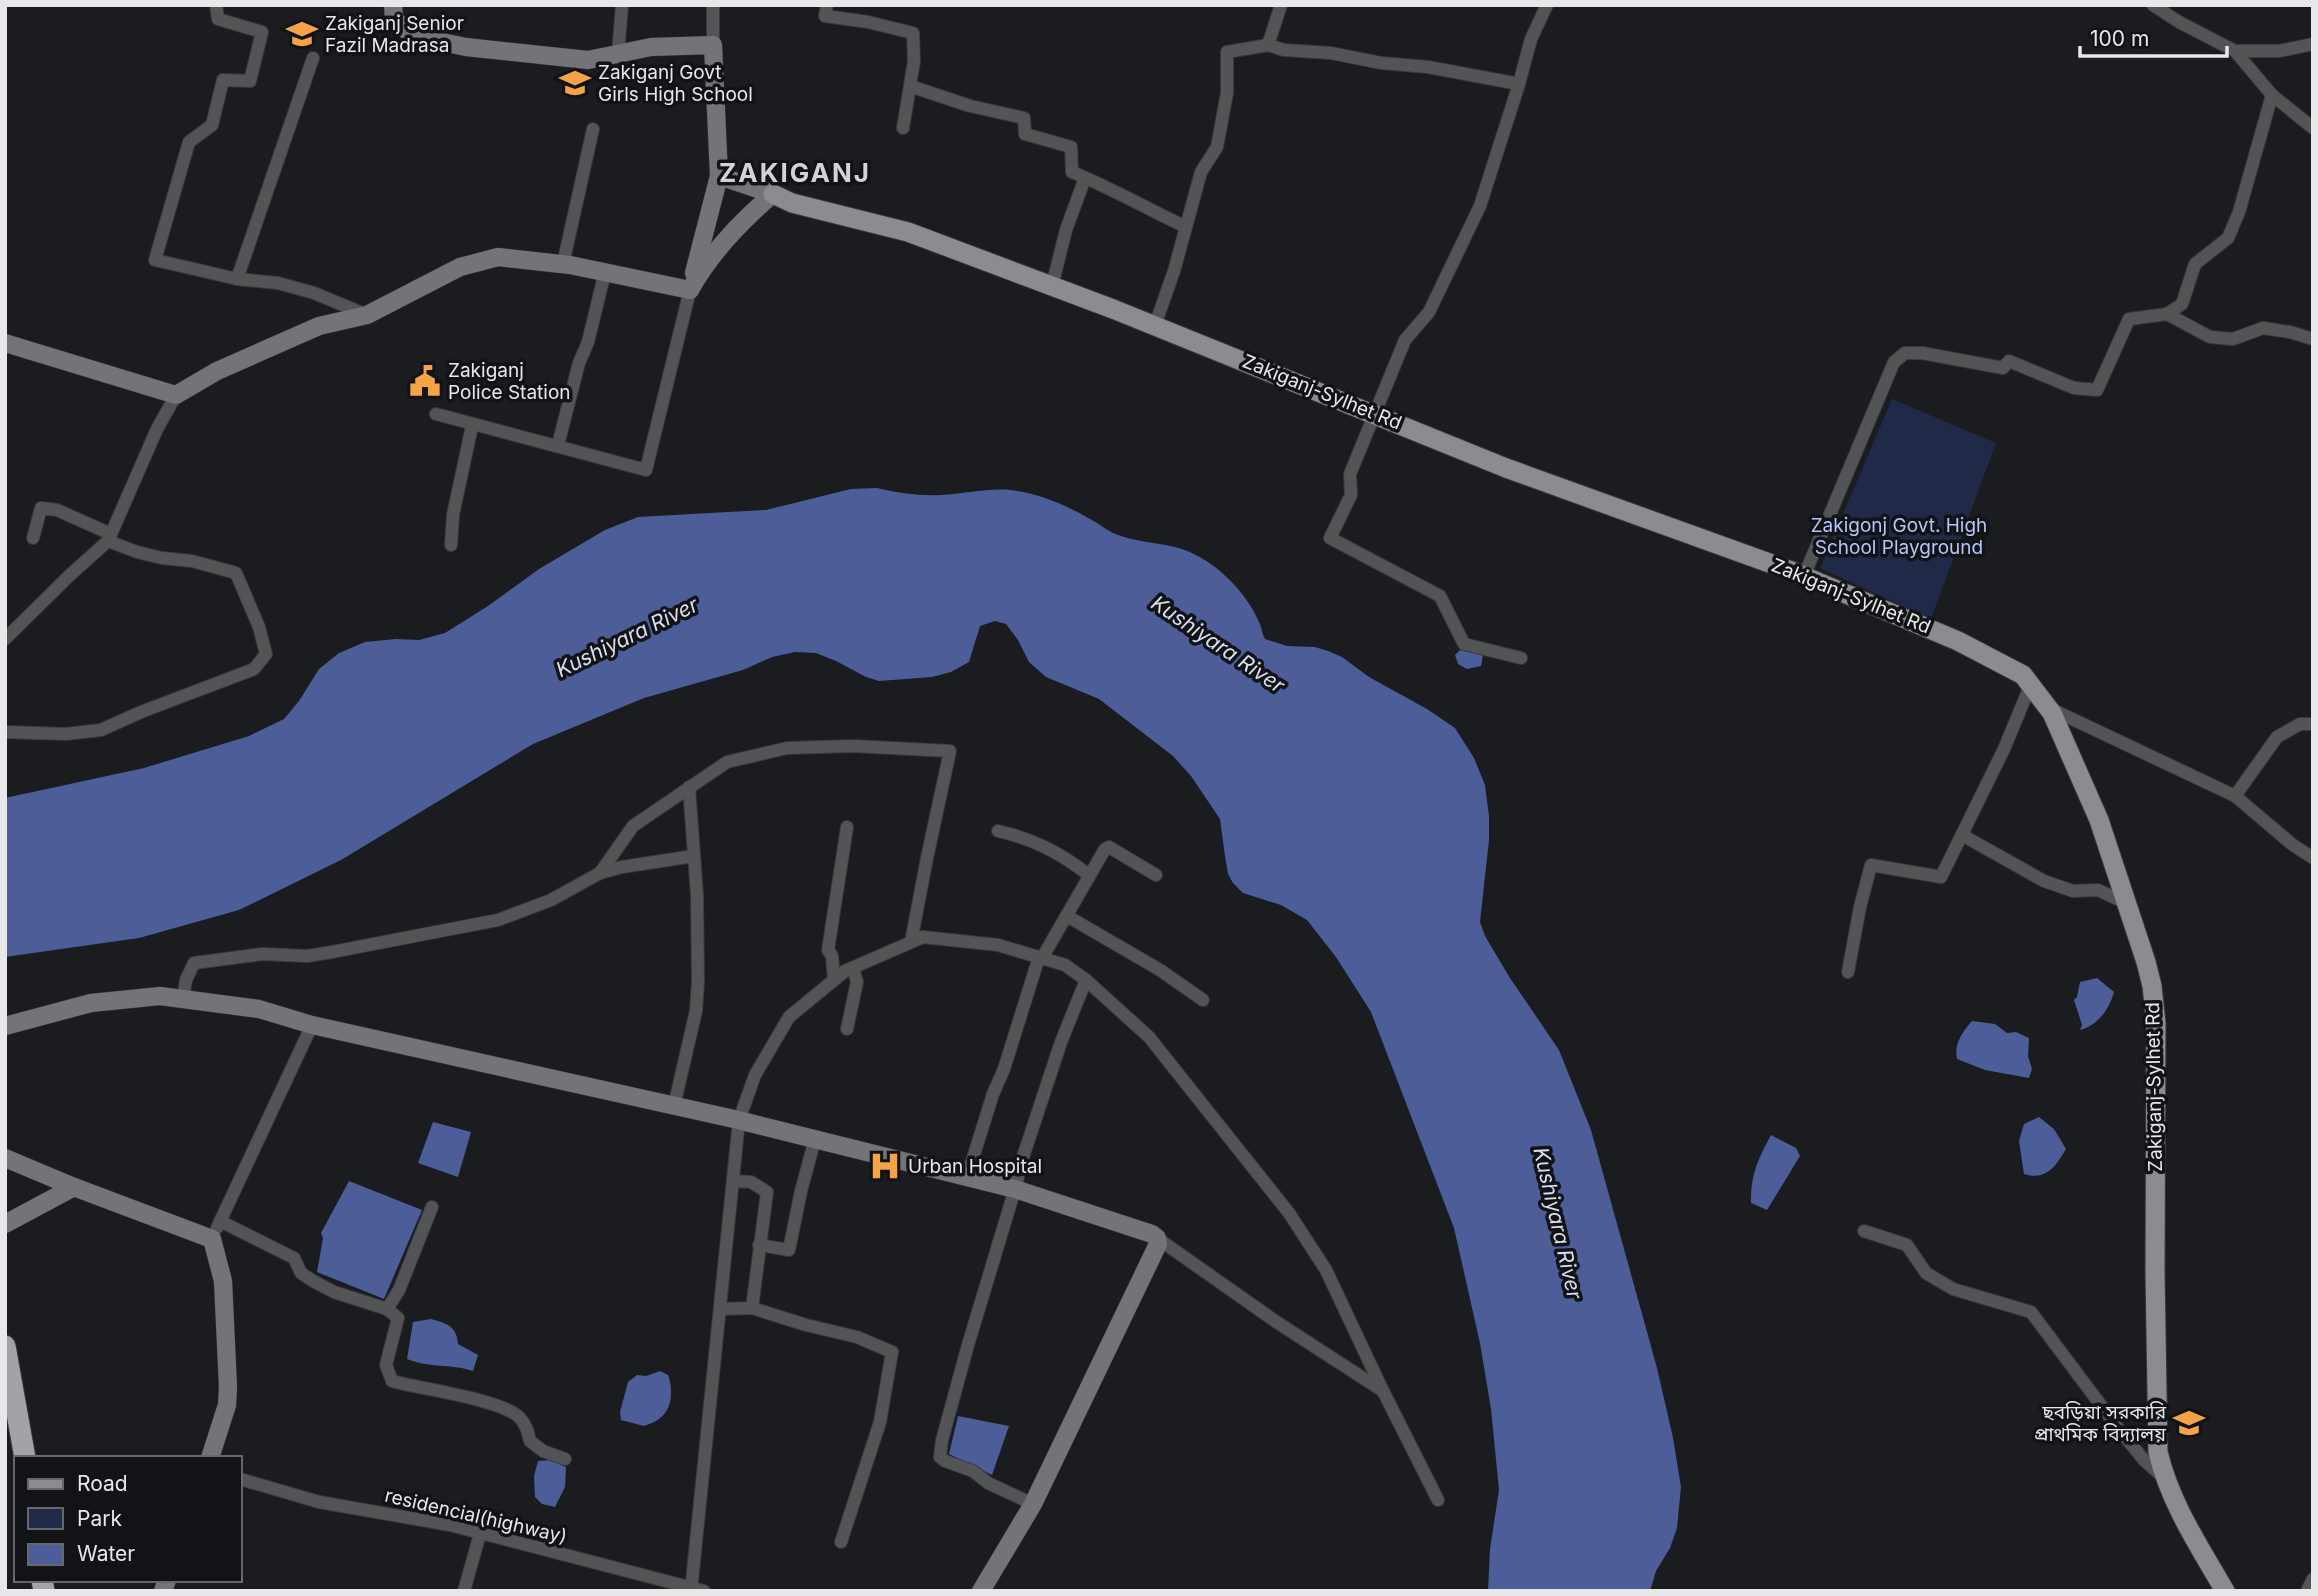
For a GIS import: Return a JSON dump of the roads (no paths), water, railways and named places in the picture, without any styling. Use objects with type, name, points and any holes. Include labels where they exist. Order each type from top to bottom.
[{"type":"highway","points":[[5,1346],[25,1456]]},
{"type":"main road","name":"Zakiganj-Sylhet Rd","points":[[773,194],[792,203],[908,232],[1155,325],[1506,468],[1804,576],[1958,641],[2023,675],[2049,708],[2099,820],[2152,986],[2156,1023],[2156,1435],[2164,1478],[2225,1591]]},
{"type":"street","points":[[216,5],[218,19],[262,32],[250,81],[223,80],[212,125],[189,142],[155,260],[237,279],[290,286],[367,315]]},
{"type":"street","points":[[393,5],[394,19],[413,36],[466,47],[588,60],[651,47],[713,45]]},
{"type":"street","points":[[618,54],[622,5]]},
{"type":"street","points":[[436,415],[646,470],[719,176],[712,5]]},
{"type":"street","points":[[827,5],[825,16],[868,22],[913,33],[914,61],[903,128]]},
{"type":"street","points":[[1268,46],[1281,5]]},
{"type":"street","points":[[1521,658],[1464,644],[1440,596],[1330,538],[1351,495],[1350,474],[1405,340],[1429,312],[1480,206],[1531,39],[1547,5]]},
{"type":"street","points":[[2153,5],[2179,22],[2235,51],[2272,96],[2313,128]]},
{"type":"street","points":[[2235,51],[2279,51],[2313,44]]},
{"type":"street","points":[[1155,325],[1174,271],[1201,172],[1217,148],[1227,93],[1227,52],[1268,46],[1284,50],[1331,53],[1381,63],[1428,67],[1519,84]]},
{"type":"street","points":[[237,279],[313,58]]},
{"type":"street","points":[[910,86],[970,106],[1024,117],[1025,134],[1071,147],[1072,172],[1186,227]]},
{"type":"street","points":[[1804,576],[1883,382],[1894,362],[1905,354],[1922,353],[2003,368],[2009,361],[2074,388],[2097,390],[2129,319],[2166,314],[2182,304],[2195,264],[2228,238],[2239,212],[2272,96]]},
{"type":"street","points":[[563,264],[593,129]]},
{"type":"street","points":[[719,176],[773,194]]},
{"type":"street","points":[[1052,286],[1066,230],[1085,178]]},
{"type":"street","points":[[690,290],[715,251],[773,194]]},
{"type":"street","points":[[5,639],[109,538],[157,429],[176,395],[217,371],[319,326],[367,315],[460,267],[498,257],[563,264],[690,290]]},
{"type":"street","points":[[558,445],[605,272]]},
{"type":"street","points":[[2166,314],[2210,337],[2233,339],[2263,328],[2313,339]]},
{"type":"street","points":[[5,343],[176,395]]},
{"type":"street","points":[[451,545],[453,514],[472,426]]},
{"type":"street","points":[[5,732],[66,734],[101,730],[254,669],[266,654],[259,627],[236,573],[192,561],[136,552],[57,510],[41,508],[33,538]]},
{"type":"street","points":[[1848,972],[1871,865],[1941,877],[2004,749],[2031,684]]},
{"type":"street","points":[[2049,708],[2235,796],[2293,845],[2313,858]]},
{"type":"street","points":[[2235,796],[2277,737],[2300,724],[2313,724]]},
{"type":"street","points":[[600,873],[633,825],[727,762],[787,748],[853,746],[950,751],[911,942]]},
{"type":"street","points":[[674,1106],[696,1012],[697,992],[697,895],[689,787]]},
{"type":"street","points":[[834,979],[832,956],[828,950],[847,827]]},
{"type":"street","points":[[998,831],[1043,844],[1089,875]]},
{"type":"street","points":[[1962,835],[2044,880],[2073,891],[2098,890],[2126,903]]},
{"type":"street","points":[[967,1177],[1040,958],[1067,916],[1099,856],[1110,847],[1156,874]]},
{"type":"street","points":[[183,999],[186,980],[194,963],[263,954],[307,956],[498,920],[551,900],[600,873],[694,856]]},
{"type":"street","points":[[1067,916],[1160,970],[1203,1000]]},
{"type":"street","points":[[695,1590],[739,1120],[755,1075],[789,1017],[834,979],[923,937],[998,945],[1065,965],[1086,980],[1149,1037],[1289,1213],[1326,1270],[1382,1390],[1438,1500]]},
{"type":"street","points":[[847,1029],[857,982],[853,968]]},
{"type":"street","points":[[1033,1504],[988,1483],[973,1471],[940,1457],[942,1440],[981,1299],[1036,1115],[1086,980]]},
{"type":"street","points":[[5,1026],[91,1003],[160,996],[259,1009],[312,1025],[739,1120],[1015,1189],[1152,1234],[1275,1321],[1382,1390]]},
{"type":"street","points":[[211,1456],[219,1436],[229,1387],[223,1281],[212,1240],[312,1025]]},
{"type":"street","points":[[759,1245],[789,1250],[815,1139]]},
{"type":"street","points":[[5,1158],[212,1240]]},
{"type":"street","points":[[733,1181],[751,1182],[767,1192],[752,1308]]},
{"type":"street","points":[[5,1224],[74,1187]]},
{"type":"street","points":[[387,1309],[407,1272],[432,1207]]},
{"type":"street","points":[[220,1222],[294,1258],[301,1273],[313,1281],[334,1292],[387,1309],[398,1318],[387,1365],[392,1381],[479,1401],[517,1415],[527,1427],[530,1441],[543,1451],[565,1459]]},
{"type":"street","points":[[1864,1231],[1907,1245],[1926,1273],[1953,1289],[2031,1312],[2121,1432],[2144,1460],[2164,1478]]},
{"type":"street","points":[[981,1591],[1033,1504],[1157,1244],[1157,1238]]},
{"type":"street","points":[[720,1309],[752,1308],[857,1337],[892,1352],[880,1422],[841,1542]]},
{"type":"street","name":"residencial(highway)","points":[[242,1480],[319,1502],[450,1525],[695,1590]]},
{"type":"street","points":[[464,1591],[480,1534]]},
{"type":"street","points":[[2307,1591],[2313,1579]]},
{"type":"water","name":"Kushiyara River","points":[[877,488],[925,495],[993,490],[1020,492],[1062,504],[1121,536],[1188,551],[1214,566],[1236,587],[1254,611],[1265,639],[1287,646],[1315,647],[1342,657],[1369,677],[1455,728],[1474,758],[1485,785],[1489,816],[1480,922],[1485,936],[1510,978],[1559,1050],[1591,1130],[1657,1368],[1673,1438],[1681,1487],[1677,1528],[1670,1548],[1656,1571],[1650,1591],[1488,1591],[1490,1549],[1499,1490],[1491,1409],[1480,1343],[1454,1228],[1371,1012],[1336,957],[1307,920],[1281,905],[1243,893],[1233,883],[1228,874],[1220,819],[1191,776],[1173,756],[1099,699],[1046,677],[1029,662],[1006,624],[995,621],[980,626],[969,662],[951,672],[932,677],[879,681],[816,653],[795,652],[644,698],[533,744],[341,860],[239,910],[139,938],[5,957],[5,798],[144,768],[249,736],[284,719],[319,669],[339,653],[365,642],[419,640],[445,633],[539,569],[605,530],[638,517],[766,510],[851,489]]},
{"type":"water","points":[[1460,650],[1483,655],[1481,666],[1467,669],[1458,664],[1455,655]]},
{"type":"water","points":[[2097,978],[2114,992],[2102,1016],[2080,1030],[2082,1025],[2074,1000],[2080,982]]},
{"type":"water","points":[[1972,1021],[1995,1024],[2007,1033],[2016,1032],[2029,1038],[2028,1056],[2032,1069],[2029,1078],[1985,1070],[1957,1059],[1960,1038]]},
{"type":"water","points":[[2039,1117],[2054,1129],[2066,1149],[2050,1170],[2032,1176],[2024,1174],[2019,1141],[2024,1124]]},
{"type":"water","points":[[433,1122],[471,1132],[458,1177],[418,1163]]},
{"type":"water","points":[[1771,1135],[1796,1148],[1800,1156],[1767,1210],[1751,1203],[1751,1193],[1756,1168]]},
{"type":"water","points":[[349,1181],[422,1210],[384,1299],[317,1272],[323,1238],[321,1233]]},
{"type":"water","points":[[431,1319],[450,1326],[458,1344],[478,1355],[473,1371],[407,1359],[413,1322]]},
{"type":"water","points":[[660,1371],[668,1375],[671,1386],[670,1404],[664,1414],[657,1421],[644,1426],[621,1420],[620,1412],[628,1382],[637,1375],[646,1376]]},
{"type":"water","points":[[958,1416],[1009,1426],[992,1475],[949,1454]]},
{"type":"water","points":[[550,1460],[566,1467],[565,1487],[555,1507],[542,1504],[535,1497],[534,1476],[538,1461]]},
{"type":"place","name":"Zakiganj Senior Fazil Madrasa","points":[[302,34]]},
{"type":"place","name":"Zakiganj Govt Girls High School","points":[[575,83]]},
{"type":"place","name":"Zakiganj Police Station","points":[[425,381]]},
{"type":"place","name":"Urban Hospital","points":[[885,1166]]},
{"type":"place","name":"ছবড়িয়া সরকারি প্রাথমিক বিদ্যালয়","points":[[2189,1423]]},
{"type":"district","name":"ZAKIGANJ","points":[[795,172]]},
{"type":"park label","name":"Zakigonj Govt. High School Playground","points":[[1899,536]]}]
